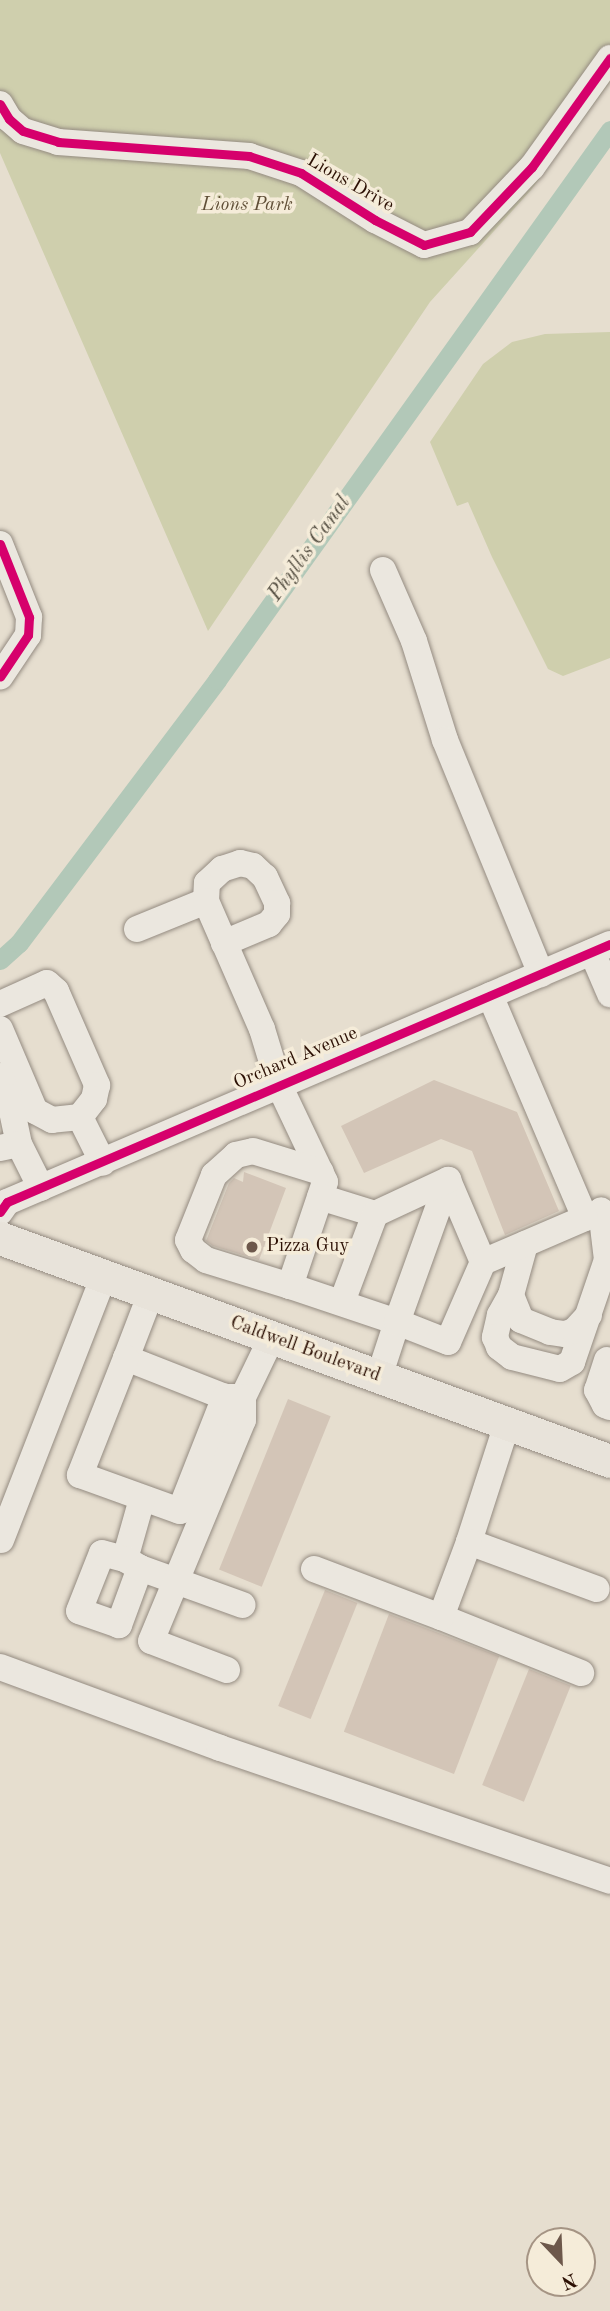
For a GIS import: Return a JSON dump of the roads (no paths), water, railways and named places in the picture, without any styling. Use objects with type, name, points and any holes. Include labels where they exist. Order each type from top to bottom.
[{"type":"main road","name":"Caldwell Boulevard","points":[[0,1238],[610,1461]]},
{"type":"street","name":"Lions Drive","points":[[0,104],[9,119],[23,131],[58,142],[249,156],[301,173],[376,220],[424,245],[470,232],[532,167],[610,58]]},
{"type":"street","points":[[0,544],[29,617],[27,635],[0,677]]},
{"type":"street","points":[[383,569],[414,641],[446,740],[541,974]]},
{"type":"street","points":[[224,943],[269,924],[277,914],[277,903],[265,877],[253,866],[240,863],[222,869],[207,883],[206,901],[224,943],[261,1029],[279,1085],[321,1184],[290,1286]]},
{"type":"street","points":[[137,929],[206,901]]},
{"type":"street","points":[[601,948],[610,994]]},
{"type":"street","name":"Orchard Avenue","points":[[0,1212],[7,1202],[601,948]]},
{"type":"street","points":[[0,1004],[47,983],[57,991],[97,1085],[94,1099],[80,1117],[52,1120],[36,1111],[0,1029]]},
{"type":"street","points":[[490,996],[599,1211],[607,1260],[572,1362],[560,1369],[512,1357],[499,1347],[495,1338],[500,1315],[512,1295],[525,1244]]},
{"type":"street","points":[[0,1076],[9,1097],[9,1146],[41,1188]]},
{"type":"street","points":[[80,1117],[103,1163]]},
{"type":"street","points":[[375,1214],[253,1151],[236,1155],[214,1175],[188,1240],[193,1250],[206,1260],[342,1303],[448,1342],[484,1262],[599,1211]]},
{"type":"street","points":[[342,1303],[375,1214],[448,1180]]},
{"type":"street","points":[[448,1180],[484,1262]]},
{"type":"street","points":[[379,1377],[448,1180]]},
{"type":"street","points":[[1,1540],[104,1276]]},
{"type":"street","points":[[151,1293],[80,1475],[142,1499],[180,1511],[234,1397],[271,1339]]},
{"type":"street","points":[[512,1295],[521,1320],[550,1332],[565,1334],[574,1331],[589,1315]]},
{"type":"street","points":[[126,1358],[234,1397],[243,1420],[150,1641],[227,1670]]},
{"type":"street","points":[[607,1360],[597,1390],[605,1405],[610,1407]]},
{"type":"street","points":[[441,1617],[469,1542],[507,1424]]},
{"type":"street","points":[[142,1499],[132,1563],[243,1605]]},
{"type":"street","points":[[469,1542],[597,1589]]},
{"type":"street","points":[[314,1569],[581,1673]]},
{"type":"street","points":[[0,1667],[220,1748],[610,1881]]},
{"type":"waterway","name":"Phyllis Canal","points":[[0,960],[19,943],[217,680],[610,130]]},
{"type":"place","name":"Pizza Guy","points":[[252,1247]]},
{"type":"park label","name":"Lions Park","points":[[247,206]]}]
